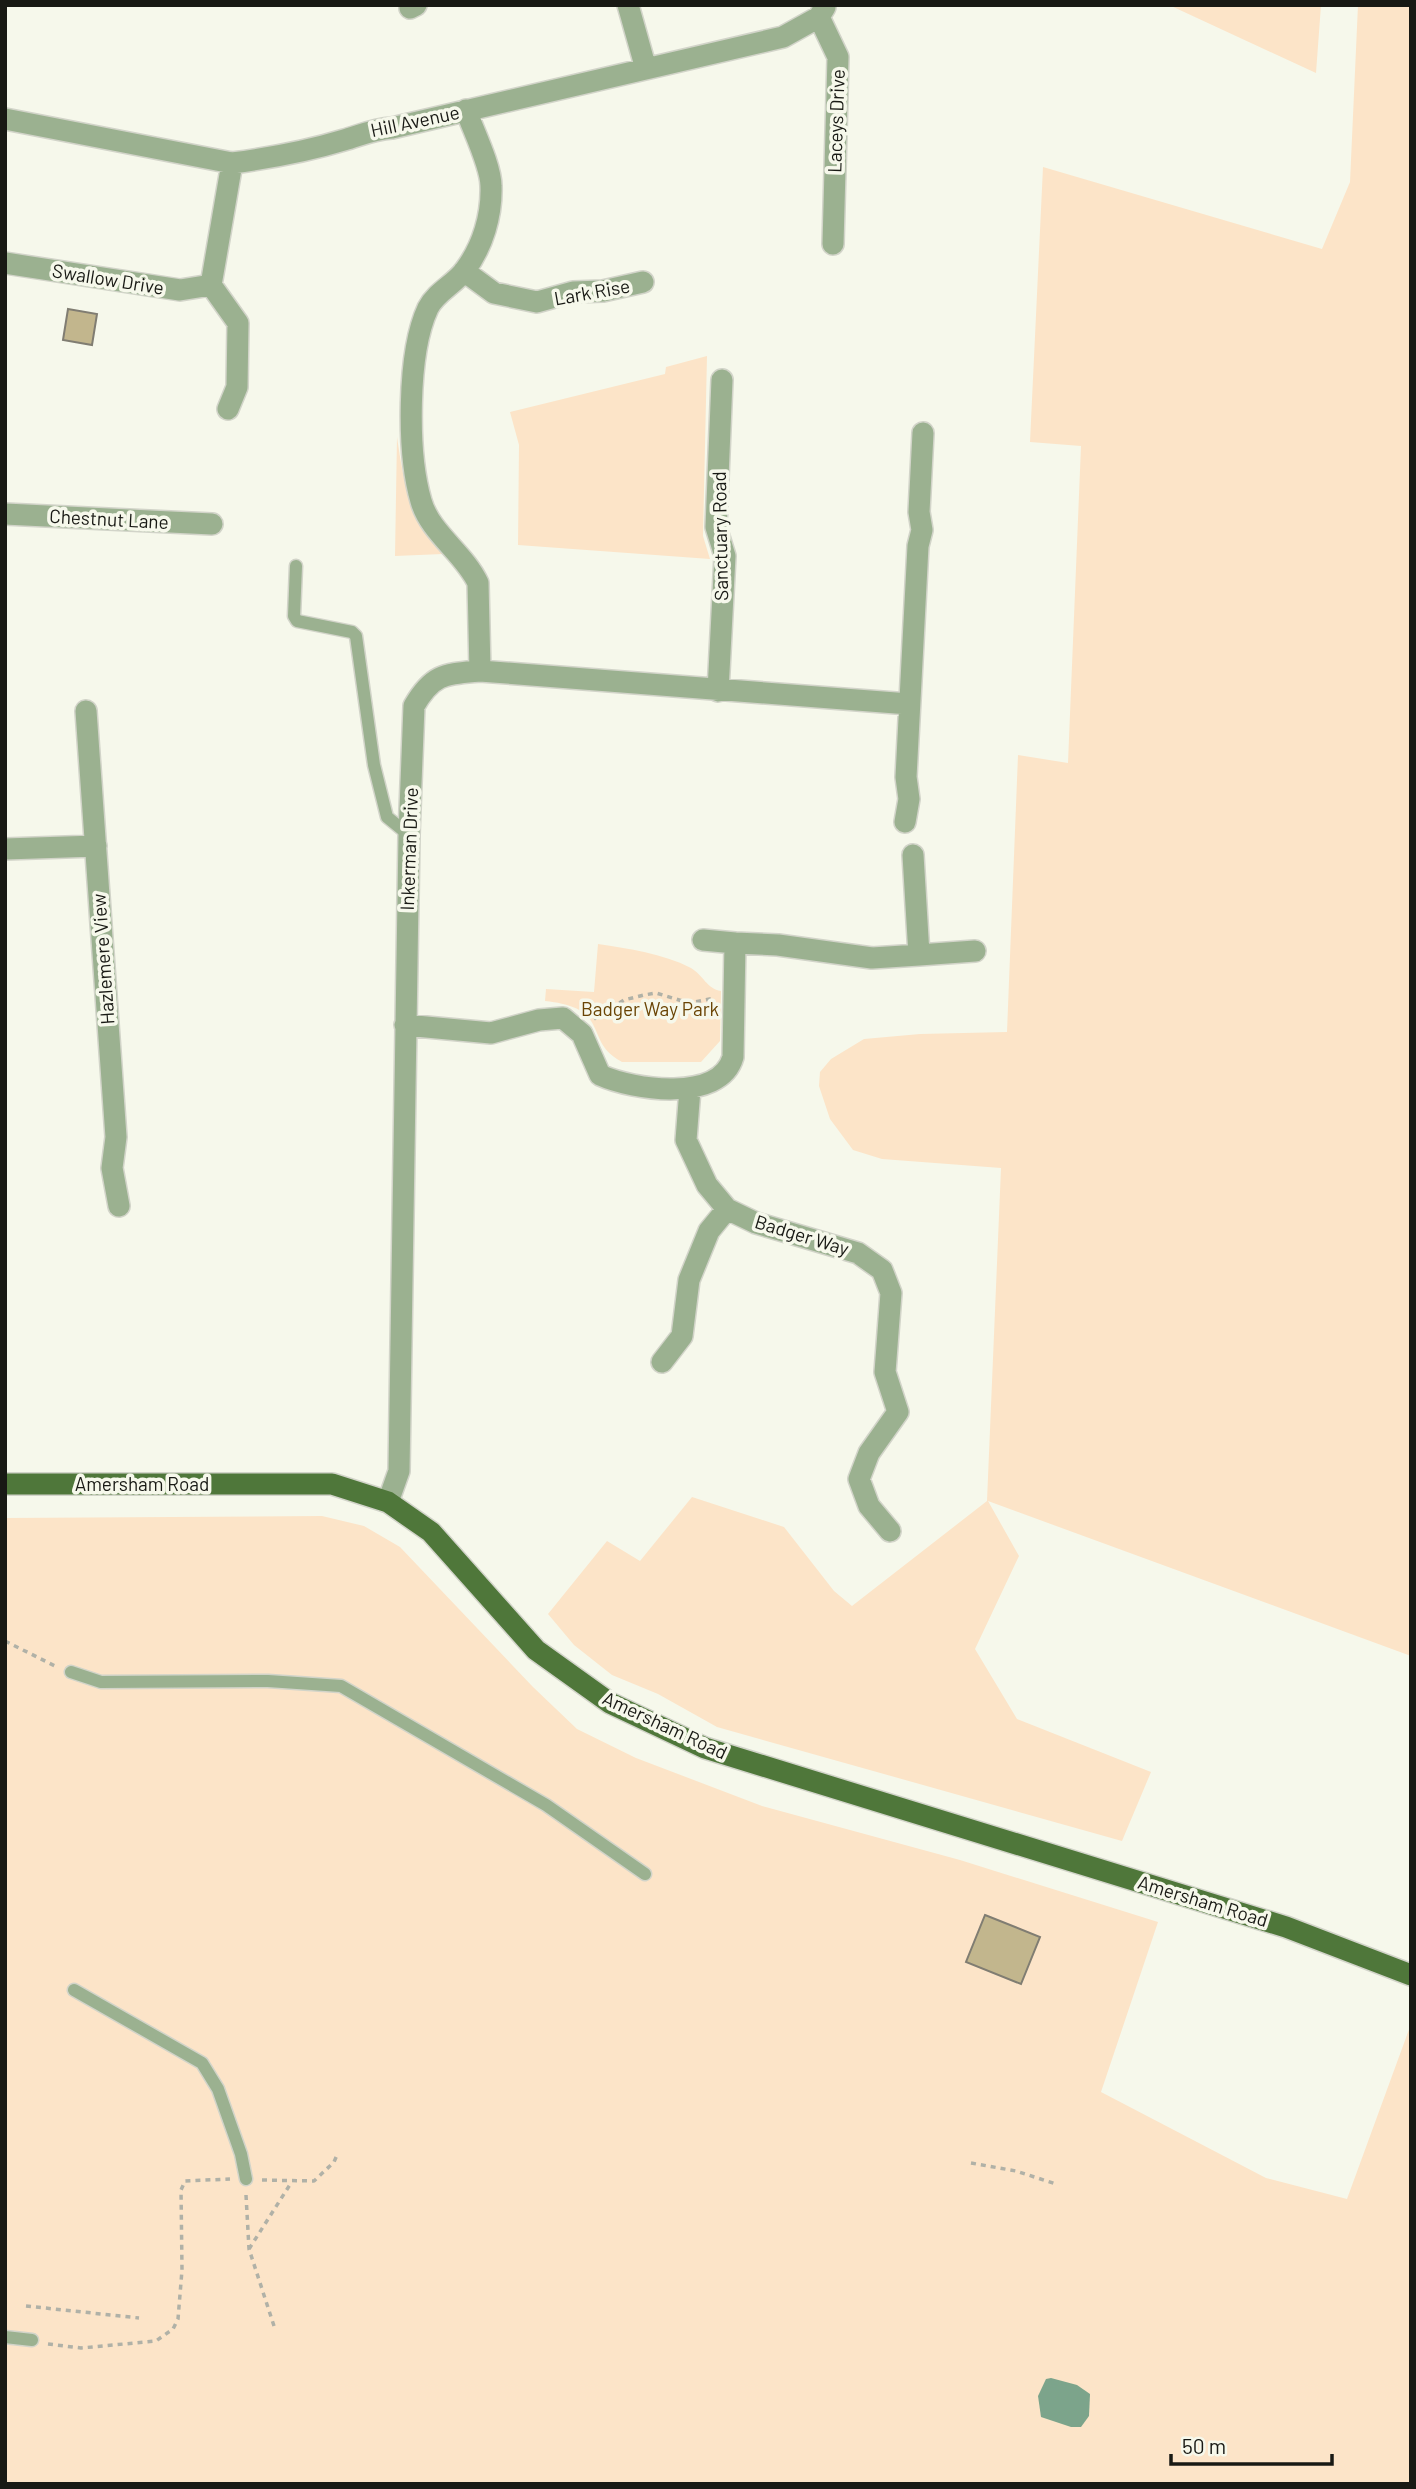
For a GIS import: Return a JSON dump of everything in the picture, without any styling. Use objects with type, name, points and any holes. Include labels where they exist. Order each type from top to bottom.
[{"type":"main road","name":"Amersham Road","points":[[5,1483],[332,1484],[388,1502],[431,1532],[536,1650],[610,1703],[705,1748],[1286,1927],[1411,1975]]},
{"type":"street","points":[[628,5],[646,69]]},
{"type":"street","name":"Hill Avenue","points":[[5,119],[232,163],[268,158],[347,139],[368,130],[783,37],[822,11]]},
{"type":"street","name":"Laceys Drive","points":[[822,11],[838,57],[833,244]]},
{"type":"street","points":[[466,110],[491,184],[484,240],[464,271],[430,304],[418,335],[411,452],[422,504],[445,541],[473,572],[478,583],[480,671]]},
{"type":"street","points":[[228,409],[237,387],[238,323],[211,285],[232,163]]},
{"type":"street","name":"Swallow Drive","points":[[5,263],[180,290],[211,285]]},
{"type":"street","name":"Lark Rise","points":[[464,271],[494,293],[537,302],[573,292],[603,291],[643,282]]},
{"type":"street","name":"Sanctuary Road","points":[[718,691],[724,556],[716,527],[722,380]]},
{"type":"street","points":[[905,821],[909,799],[906,776],[918,546],[922,530],[919,512],[923,433]]},
{"type":"street","name":"Chestnut Lane","points":[[5,514],[212,524]]},
{"type":"street","name":"Inkerman Drive","points":[[388,1502],[399,1471],[405,1025],[414,706],[425,688],[442,675],[480,671],[909,704]]},
{"type":"street","name":"Hazlemere View","points":[[86,710],[116,1137],[112,1168],[119,1206]]},
{"type":"street","points":[[5,849],[96,846]]},
{"type":"street","points":[[913,855],[919,955]]},
{"type":"street","points":[[703,940],[778,945],[872,958],[975,951]]},
{"type":"street","points":[[405,1025],[491,1033],[539,1020],[563,1018],[582,1034],[600,1075],[617,1082],[690,1088],[715,1082],[729,1070],[733,1057],[734,943]]},
{"type":"street","name":"Badger Way","points":[[690,1088],[686,1140],[707,1185],[727,1209],[756,1223],[859,1253],[882,1270],[891,1293],[885,1372],[898,1412],[869,1453],[859,1479],[869,1506],[890,1531]]},
{"type":"street","points":[[662,1362],[682,1336],[689,1280],[709,1231],[727,1209]]},
{"type":"lane","points":[[296,566],[294,616],[297,621],[352,632],[356,636],[374,765],[387,817],[409,835]]},
{"type":"lane","points":[[71,1672],[101,1682],[268,1681],[341,1686],[547,1805],[645,1874]]},
{"type":"lane","points":[[74,1990],[202,2063],[218,2089],[241,2154],[246,2179]]},
{"type":"lane","points":[[5,2337],[32,2340]]},
{"type":"path","points":[[582,1034],[594,1019],[624,1000],[656,993],[689,1003],[733,996]]},
{"type":"path","points":[[5,1641],[71,1672]]},
{"type":"path","points":[[32,2340],[81,2348],[156,2342],[178,2319],[182,2270],[181,2190],[185,2180],[246,2179],[291,2183],[314,2181],[334,2162],[337,2155]]},
{"type":"path","points":[[971,2163],[1016,2171],[1056,2184]]},
{"type":"path","points":[[246,2179],[249,2249],[275,2329]]},
{"type":"path","points":[[249,2249],[291,2183]]},
{"type":"path","points":[[26,2306],[139,2318]]},
{"type":"green space","points":[[1169,5],[1321,5],[1316,73]]},
{"type":"green space","points":[[1358,5],[1411,5],[1411,1656],[988,1501],[1019,1556],[975,1649],[1017,1719],[1151,1772],[1122,1841],[717,1727],[658,1694],[612,1675],[574,1645],[548,1614],[607,1541],[640,1561],[692,1497],[784,1527],[834,1591],[852,1606],[987,1501],[1001,1168],[882,1159],[853,1150],[830,1119],[819,1086],[820,1072],[831,1059],[864,1039],[920,1034],[1007,1032],[1018,755],[1068,763],[1081,446],[1030,442],[1043,167],[1322,249],[1350,182]]},
{"type":"green space","points":[[707,356],[703,536],[710,559],[518,545],[519,445],[510,412],[665,374],[666,367]]},
{"type":"green space","points":[[397,437],[410,499],[423,525],[443,554],[395,556]]},
{"type":"green space","name":"Badger Way Park","points":[[598,944],[645,952],[680,963],[695,971],[712,988],[721,991],[720,1041],[701,1062],[622,1062],[603,1045],[589,1018],[566,1005],[545,1001],[546,989],[594,992]]},
{"type":"green space","points":[[322,1516],[364,1526],[400,1547],[533,1687],[577,1729],[636,1758],[762,1806],[960,1860],[1158,1922],[1101,2092],[1266,2178],[1347,2199],[1411,2024],[1411,2484],[5,2484],[5,1518]]},
{"type":"shaded area","points":[[1046,2379],[1077,2385],[1090,2394],[1089,2416],[1081,2427],[1071,2427],[1041,2417],[1038,2396]]},
{"type":"building","points":[[68,309],[97,314],[92,345],[63,340]]},
{"type":"building","points":[[985,1915],[1040,1937],[1021,1984],[966,1962]]}]
